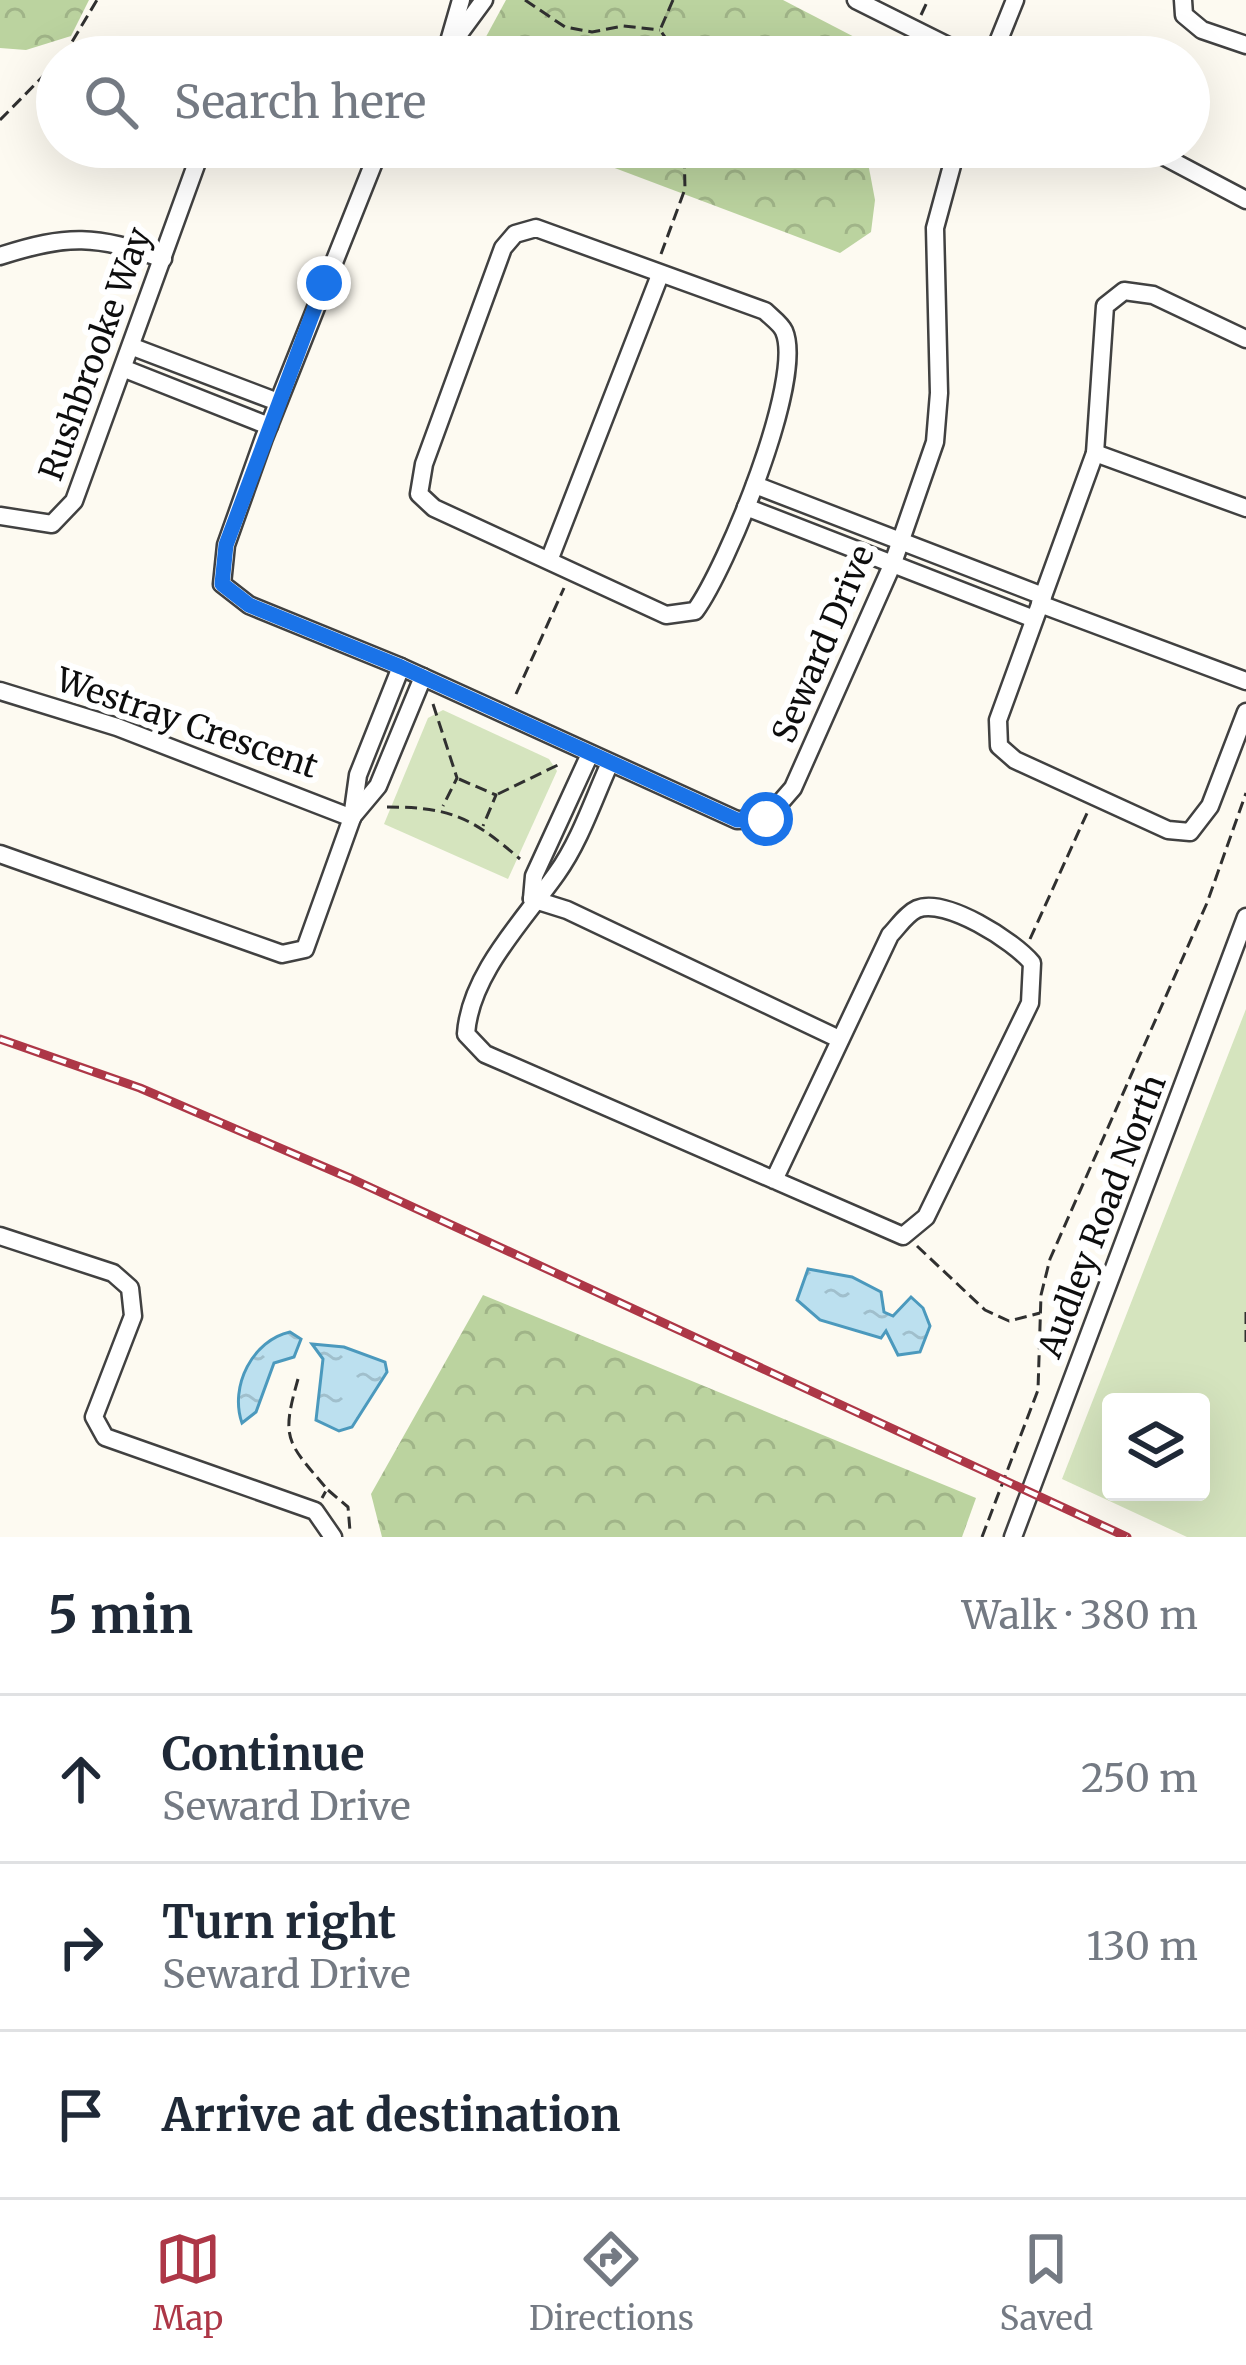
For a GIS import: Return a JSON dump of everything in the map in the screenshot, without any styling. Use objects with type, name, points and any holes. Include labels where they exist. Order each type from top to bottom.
[{"type":"street","points":[[450,36],[461,0]]},
{"type":"street","points":[[457,36],[484,0]]},
{"type":"street","points":[[856,0],[928,36]]},
{"type":"street","points":[[1000,36],[1015,0]]},
{"type":"street","points":[[1183,0],[1184,16],[1202,30],[1246,45]]},
{"type":"street","name":"Rushbrooke Way","points":[[0,516],[52,524],[74,501],[195,168]]},
{"type":"street","name":"Seward Drive","points":[[372,168],[226,545],[222,584],[249,605],[401,667],[737,820],[766,819],[793,788],[893,563],[934,442],[939,393],[935,228],[951,168]]},
{"type":"street","points":[[1187,168],[1246,200]]},
{"type":"street","points":[[1213,181],[1246,188]]},
{"type":"street","points":[[536,228],[765,311],[784,329],[788,359],[755,485],[714,585],[695,611],[666,615],[434,508],[419,494],[432,442],[503,248],[515,234],[536,228]]},
{"type":"street","points":[[0,256],[74,237],[108,239],[163,259]]},
{"type":"street","points":[[550,558],[657,274]]},
{"type":"street","points":[[1246,340],[1153,295],[1124,291],[1105,306],[1095,453],[998,720],[999,746],[1015,760],[1168,830],[1190,832],[1210,806],[1246,712]]},
{"type":"street","points":[[133,347],[278,402]]},
{"type":"street","points":[[125,369],[269,426]]},
{"type":"street","points":[[1095,453],[1246,508]]},
{"type":"street","points":[[755,485],[900,541],[1039,606]]},
{"type":"street","points":[[746,507],[893,563],[1039,606],[1246,682]]},
{"type":"street","name":"Westray Crescent","points":[[0,854],[282,954],[305,949],[352,818],[358,775],[401,667]]},
{"type":"street","name":"Westray Crescent","points":[[352,818],[378,786],[423,677]]},
{"type":"street","name":"Westray Crescent","points":[[0,691],[117,727],[352,818]]},
{"type":"street","points":[[532,899],[534,876],[590,754]]},
{"type":"street","points":[[610,763],[558,872],[532,899],[468,1008],[466,1034],[485,1054],[875,1228],[906,1234],[926,1217],[1030,1003],[1032,963],[1014,941],[934,905],[913,910],[890,935],[837,1038],[774,1180]]},
{"type":"street","points":[[532,899],[567,910],[837,1038]]},
{"type":"street","name":"Audley Road North","points":[[1013,1537],[1246,917]]},
{"type":"street","points":[[0,1236],[112,1273],[130,1288],[133,1316],[94,1417],[105,1438],[315,1511],[333,1537]]},
{"type":"path","points":[[79,36],[97,0]]},
{"type":"path","points":[[525,0],[565,27],[592,32],[623,26],[659,31],[663,36]]},
{"type":"path","points":[[659,31],[673,0]]},
{"type":"path","points":[[0,120],[36,79]]},
{"type":"path","points":[[657,274],[686,189],[685,168]]},
{"type":"path","points":[[516,694],[572,570]]},
{"type":"path","points":[[433,704],[457,778],[442,807]]},
{"type":"path","points":[[483,827],[496,795],[562,763]]},
{"type":"path","points":[[457,778],[496,795]]},
{"type":"path","points":[[1024,953],[1096,794]]},
{"type":"path","points":[[982,1537],[1038,1390],[1050,1259],[1207,903],[1246,794]]},
{"type":"path","points":[[387,807],[442,807],[483,827],[520,860]]},
{"type":"path","points":[[906,1234],[985,1310],[1010,1321],[1042,1313]]},
{"type":"path","points":[[1246,1312],[1246,1345]]},
{"type":"path","points":[[298,1379],[284,1426],[294,1448],[348,1507],[350,1537]]},
{"type":"path","points":[[322,1498],[327,1489]]},
{"type":"green space","points":[[0,0],[89,0],[71,36],[36,36],[36,47],[26,50],[0,48]]},
{"type":"green space","points":[[506,0],[783,0],[852,36],[486,36]]},
{"type":"green space","points":[[615,168],[869,168],[875,200],[871,232],[840,253]]},
{"type":"green space","points":[[443,710],[549,759],[557,771],[508,879],[384,824],[428,718]]},
{"type":"green space","points":[[1246,1009],[1246,1537],[1187,1537],[1109,1501],[1210,1501],[1210,1393],[1102,1393],[1102,1498],[1062,1479]]},
{"type":"green space","points":[[483,1295],[976,1498],[962,1537],[382,1537],[371,1494]]},
{"type":"water","points":[[808,1269],[852,1277],[881,1292],[884,1312],[893,1316],[911,1297],[923,1308],[930,1326],[920,1352],[898,1355],[886,1331],[881,1338],[820,1320],[797,1300]]},
{"type":"water","points":[[290,1332],[301,1339],[294,1357],[274,1363],[256,1412],[242,1423],[239,1394],[247,1367],[265,1344]]},
{"type":"water","points":[[312,1344],[344,1347],[385,1362],[387,1372],[352,1427],[339,1431],[316,1420],[323,1359]]},
{"type":"railway","points":[[0,1039],[140,1088],[352,1179],[1127,1537]]},
{"type":"route","points":[[324,283],[226,545],[222,584],[249,605],[401,667],[737,820],[766,819]]}]
